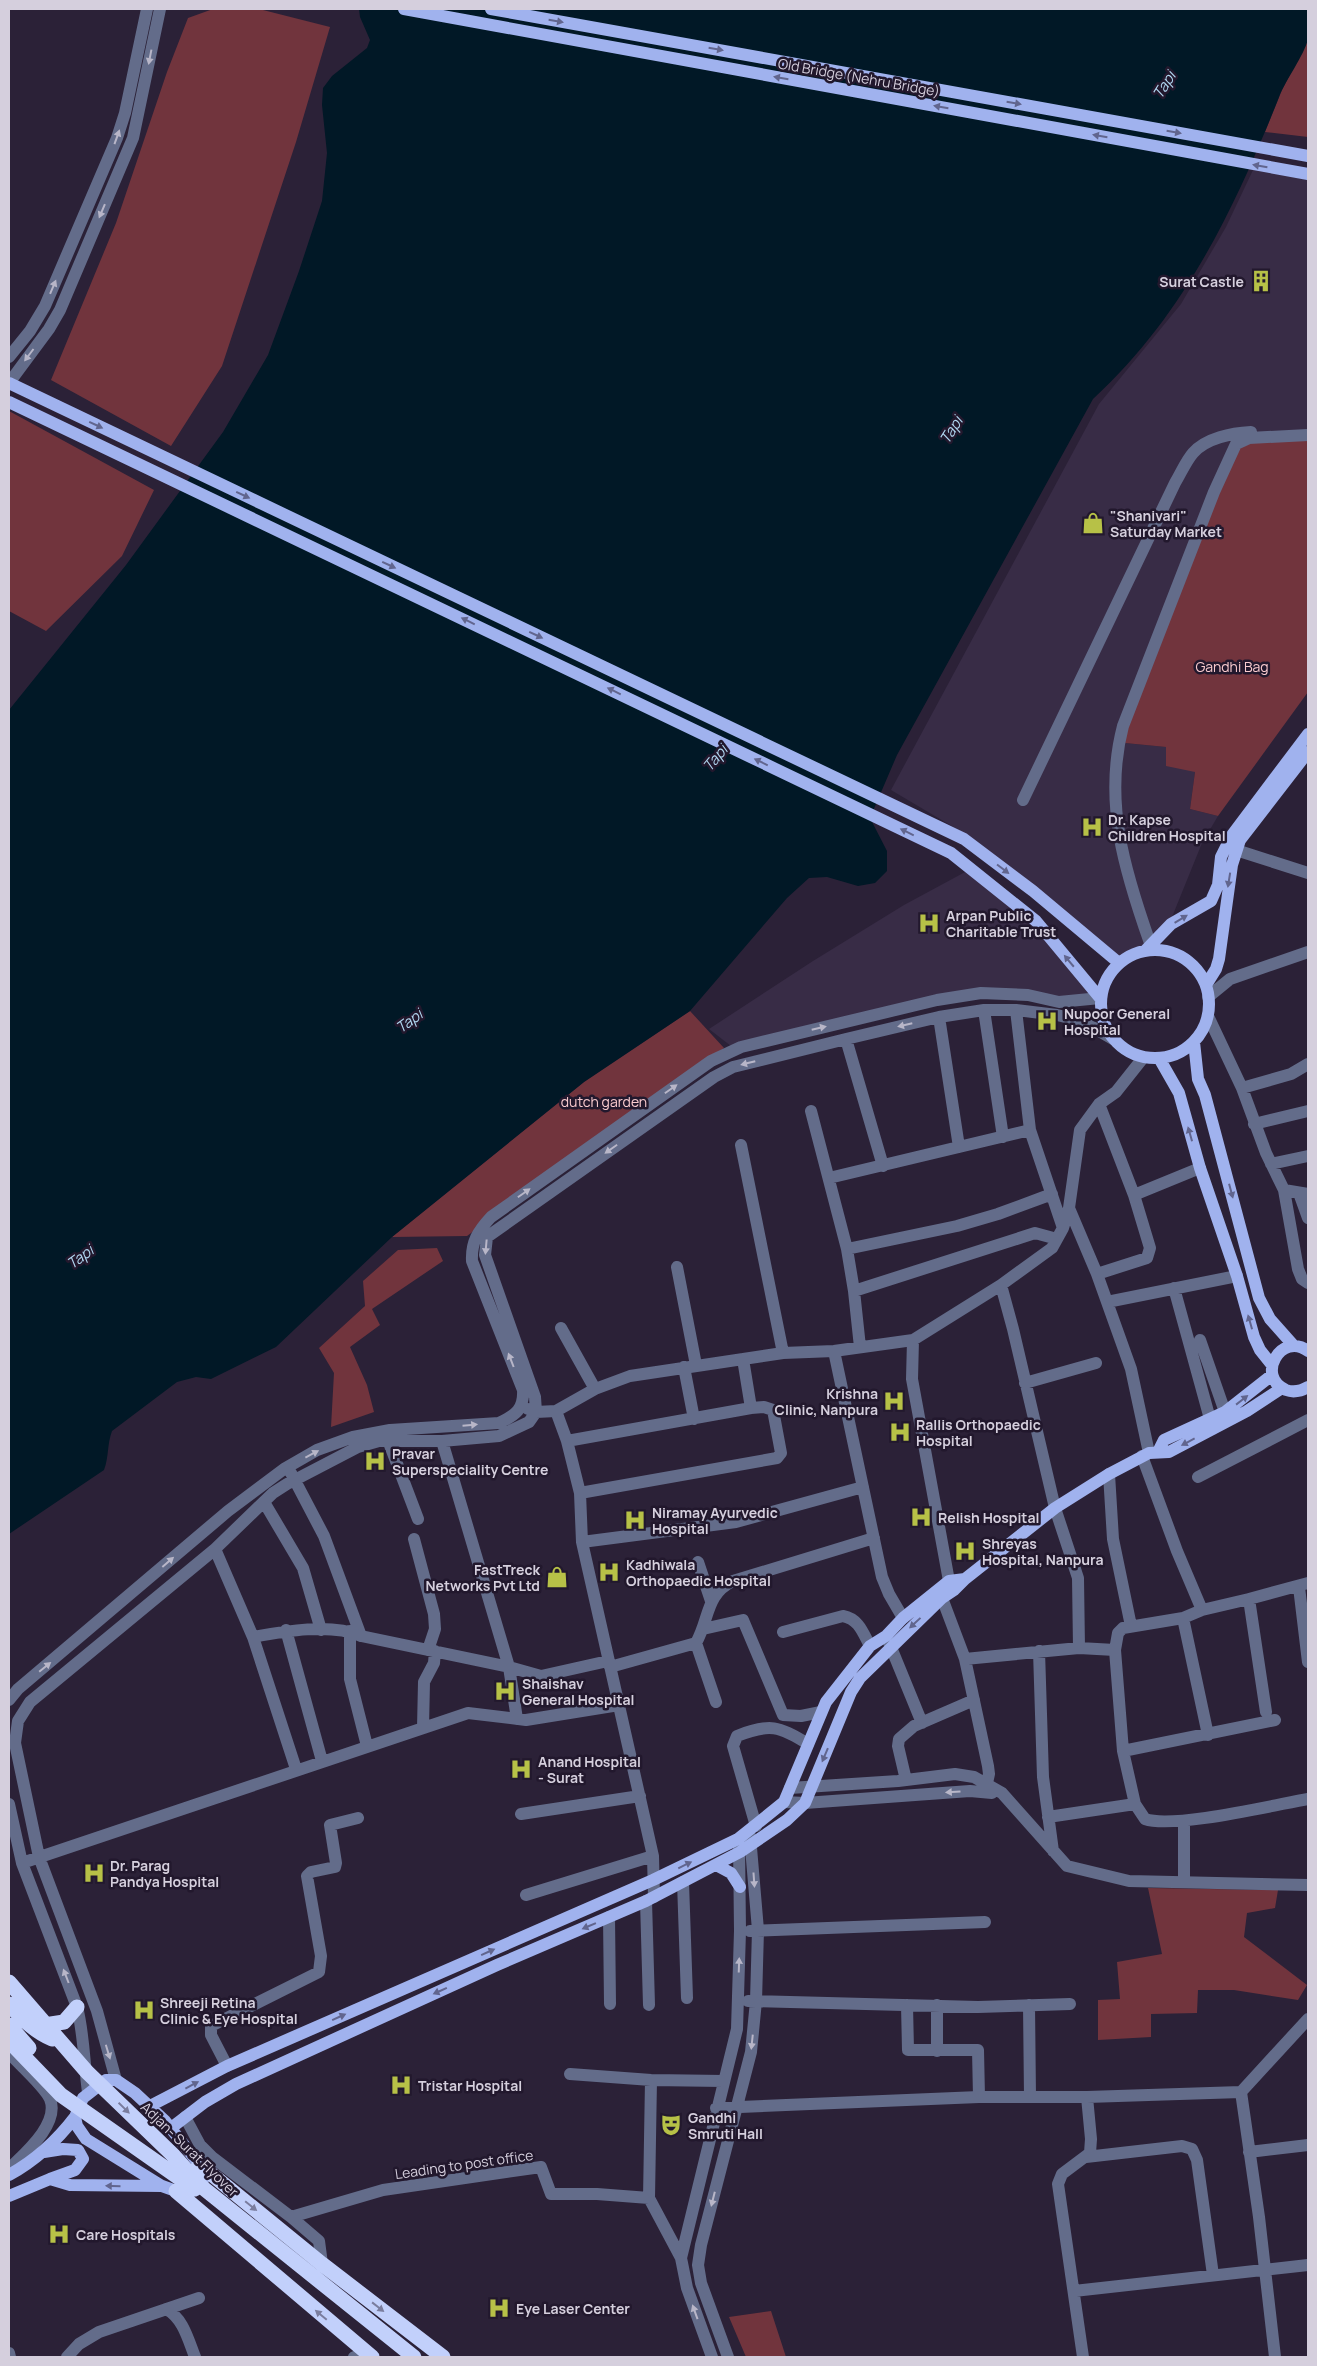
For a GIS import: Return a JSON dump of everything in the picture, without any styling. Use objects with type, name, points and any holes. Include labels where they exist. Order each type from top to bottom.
[{"type":"highway","name":"Adjan- Surat Flyover","points":[[9,1982],[87,2072],[174,2156],[202,2187],[414,2357]]},
{"type":"highway","points":[[9,2004],[16,2023],[57,2080],[86,2095]]},
{"type":"highway","points":[[16,2023],[35,2026],[55,2025],[64,2022],[77,2007]]},
{"type":"highway","points":[[16,2023],[83,2052],[111,2080]]},
{"type":"highway","name":"Adjan- Surat Flyover","points":[[9,2041],[60,2095],[197,2191],[406,2357]]},
{"type":"highway","points":[[199,2164],[322,2264],[443,2357]]},
{"type":"highway","points":[[169,2189],[365,2356]]},
{"type":"main road","name":"Old Bridge (Nehru Bridge)","points":[[404,9],[1308,174]]},
{"type":"main road","name":"Old Bridge (Nehru Bridge)","points":[[491,9],[1308,156]]},
{"type":"main road","points":[[9,383],[964,839],[1119,963]]},
{"type":"main road","points":[[9,402],[951,853],[1036,921],[1100,998]]},
{"type":"main road","points":[[1308,734],[1232,836],[1221,857],[1218,885],[1210,901],[1171,924],[1147,947],[1119,963],[1110,973],[1100,998],[1101,1013],[1105,1028],[1124,1049],[1143,1058],[1159,1058],[1184,1050],[1194,1042],[1202,1030],[1208,1016],[1207,991],[1219,959],[1232,865],[1236,850],[1240,840],[1308,752]]},
{"type":"main road","points":[[1147,947],[1174,954],[1193,967],[1207,991]]},
{"type":"main road","points":[[1194,1042],[1198,1080],[1205,1095],[1259,1298],[1270,1319],[1304,1348]]},
{"type":"main road","points":[[1159,1058],[1179,1092],[1200,1168],[1237,1276],[1257,1344],[1282,1388],[1289,1391],[1307,1391]]},
{"type":"main road","points":[[148,2107],[227,2066],[653,1880],[738,1839],[753,1829],[784,1802],[821,1712],[834,1690],[870,1646],[888,1641],[1055,1508],[1109,1474],[1150,1454],[1164,1440],[1225,1412],[1272,1370],[1277,1354],[1288,1347],[1304,1348]]},
{"type":"main road","points":[[1150,1454],[1169,1452],[1247,1412],[1282,1388]]},
{"type":"main road","points":[[171,2128],[205,2102],[236,2084],[497,1965],[650,1899],[740,1852],[788,1820],[805,1803],[851,1692],[903,1618],[949,1581],[965,1579]]},
{"type":"main road","points":[[716,1865],[731,1873],[740,1887]]},
{"type":"main road","points":[[9,2175],[44,2152],[59,2139],[75,2117],[86,2095],[111,2080],[135,2093],[171,2128],[199,2164],[203,2180],[187,2192],[169,2189],[70,2185],[50,2179]]},
{"type":"main road","points":[[75,2117],[77,2126],[86,2139],[169,2189]]},
{"type":"main road","points":[[9,2196],[75,2170],[83,2159],[78,2150],[63,2149],[44,2152]]},
{"type":"street","points":[[9,357],[30,331],[46,306],[117,138],[125,113],[150,9]]},
{"type":"street","points":[[9,383],[49,329],[60,310],[133,138],[150,9]]},
{"type":"street","points":[[1023,800],[1175,483],[1193,453],[1202,444],[1245,433],[1308,430]]},
{"type":"street","points":[[1147,947],[1116,821],[1116,751],[1122,726],[1210,501],[1236,444],[1250,438],[1308,435]]},
{"type":"street","points":[[1236,850],[1308,873]]},
{"type":"street","points":[[1207,991],[1230,979],[1308,952]]},
{"type":"street","points":[[9,1700],[18,1689],[228,1510],[288,1467],[317,1450],[353,1437],[390,1430],[500,1423],[515,1415],[521,1406],[522,1390],[472,1261],[472,1246],[478,1230],[491,1216],[720,1056],[741,1047],[937,1000],[981,992],[1028,995],[1059,1002],[1100,998]]},
{"type":"street","points":[[111,2080],[97,2011],[39,1857],[15,1743],[18,1721],[23,1711],[37,1695],[216,1549],[264,1502],[280,1488],[295,1479],[358,1447],[388,1440],[442,1441],[499,1436],[522,1427],[529,1422],[536,1412],[535,1398],[485,1255],[487,1237],[719,1074],[733,1067],[846,1039],[939,1017],[984,1010],[1016,1010],[1082,1021],[1113,1039]]},
{"type":"street","points":[[984,1010],[1003,1137]]},
{"type":"street","points":[[1016,1010],[1030,1130],[1063,1228]]},
{"type":"street","points":[[1208,1016],[1242,1088],[1254,1124],[1284,1190],[1298,1269],[1302,1279],[1308,1283]]},
{"type":"street","points":[[939,1017],[959,1148]]},
{"type":"street","points":[[846,1039],[883,1166]]},
{"type":"street","points":[[521,1406],[536,1412],[556,1411],[595,1389],[630,1376],[784,1353],[834,1351],[913,1340],[1001,1285],[1052,1248],[1063,1228],[1069,1208],[1080,1130],[1099,1104],[1116,1092],[1143,1058]]},
{"type":"street","points":[[1242,1088],[1290,1074],[1308,1064]]},
{"type":"street","points":[[1097,1274],[1147,1258],[1150,1252],[1134,1195],[1099,1104]]},
{"type":"street","points":[[1254,1124],[1308,1110]]},
{"type":"street","points":[[812,1111],[847,1249],[860,1347]]},
{"type":"street","points":[[829,1178],[1030,1130]]},
{"type":"street","points":[[741,1145],[784,1353]]},
{"type":"street","points":[[1271,1164],[1308,1156]]},
{"type":"street","points":[[1134,1195],[1200,1168]]},
{"type":"street","points":[[1284,1190],[1304,1193],[1308,1218]]},
{"type":"street","points":[[847,1249],[958,1226],[1052,1194]]},
{"type":"street","points":[[1069,1208],[1097,1274],[1131,1369],[1150,1454],[1177,1551],[1202,1610]]},
{"type":"street","points":[[854,1292],[1034,1233],[1057,1239]]},
{"type":"street","points":[[677,1267],[690,1366],[694,1418]]},
{"type":"street","points":[[1107,1302],[1237,1276]]},
{"type":"street","points":[[1001,1285],[1055,1508],[1078,1578],[1080,1648]]},
{"type":"street","points":[[1174,1288],[1210,1419]]},
{"type":"street","points":[[561,1328],[595,1389]]},
{"type":"street","points":[[913,1340],[912,1379],[949,1581],[942,1598],[965,1659],[988,1766],[986,1788]]},
{"type":"street","points":[[1200,1340],[1225,1412]]},
{"type":"street","points":[[834,1351],[882,1577],[888,1594],[903,1618]]},
{"type":"street","points":[[743,1359],[751,1408]]},
{"type":"street","points":[[1025,1383],[1096,1363]]},
{"type":"street","points":[[567,1441],[751,1408],[764,1407],[773,1410],[780,1457],[580,1493]]},
{"type":"street","points":[[556,1411],[567,1441],[580,1493],[582,1542],[653,1856],[653,1880],[650,1899],[649,2005]]},
{"type":"street","points":[[1198,1477],[1308,1420]]},
{"type":"street","points":[[388,1440],[418,1519]]},
{"type":"street","points":[[442,1441],[509,1667],[517,1719]]},
{"type":"street","points":[[288,1467],[324,1536],[355,1633],[350,1679],[367,1746]]},
{"type":"street","points":[[1109,1474],[1113,1539],[1131,1626]]},
{"type":"street","points":[[582,1542],[736,1522],[863,1487]]},
{"type":"street","points":[[264,1502],[303,1568],[321,1630]]},
{"type":"street","points":[[716,1702],[696,1643],[703,1629],[711,1601],[723,1586],[733,1581],[874,1538]]},
{"type":"street","points":[[414,1539],[434,1614],[432,1651],[434,1663],[423,1686],[423,1728]]},
{"type":"street","points":[[216,1549],[253,1637],[296,1769]]},
{"type":"street","points":[[698,1562],[711,1601]]},
{"type":"street","points":[[1308,1662],[1304,1585],[1202,1610],[1183,1618],[1122,1628],[1118,1633],[1115,1650],[1123,1751],[1135,1804],[1145,1819],[1152,1821],[1184,1821],[1308,1799]]},
{"type":"street","points":[[1123,1751],[1208,1735],[1270,1716],[1249,1599]]},
{"type":"street","points":[[784,1632],[843,1616],[851,1618],[858,1623],[870,1646]]},
{"type":"street","points":[[1183,1618],[1208,1735]]},
{"type":"street","points":[[703,1629],[743,1620],[783,1715],[821,1712]]},
{"type":"street","points":[[253,1637],[286,1630],[321,1630],[355,1633],[509,1667],[541,1676],[609,1664],[696,1643]]},
{"type":"street","points":[[286,1630],[322,1761]]},
{"type":"street","points":[[888,1641],[922,1723]]},
{"type":"street","points":[[965,1659],[1080,1648],[1115,1650]]},
{"type":"street","points":[[1039,1651],[1042,1762],[1053,1851]]},
{"type":"street","points":[[906,1780],[898,1746],[899,1739],[904,1733],[974,1700]]},
{"type":"street","points":[[22,1863],[296,1769],[468,1713],[526,1720],[620,1706]]},
{"type":"street","points":[[783,1728],[788,1716]]},
{"type":"street","points":[[728,2357],[706,2300],[698,2265],[751,2052],[756,2001],[758,1930],[752,1844],[753,1829],[733,1746],[737,1736],[748,1731],[783,1728],[808,1744]]},
{"type":"street","points":[[790,1788],[812,1788],[955,1774],[974,1777],[986,1788],[1002,1793],[1066,1866],[1130,1881],[1308,1885]]},
{"type":"street","points":[[784,1802],[805,1803],[970,1791],[986,1788]]},
{"type":"street","points":[[521,1814],[640,1796]]},
{"type":"street","points":[[9,1804],[22,1863],[81,2022],[86,2095]]},
{"type":"street","points":[[1048,1817],[1135,1804]]},
{"type":"street","points":[[227,2066],[212,2035],[212,2026],[318,1972],[321,1956],[307,1876],[311,1872],[335,1867],[330,1825],[358,1818]]},
{"type":"street","points":[[1184,1821],[1184,1882]]},
{"type":"street","points":[[681,2258],[716,2108],[737,2029],[740,1931],[740,1852],[738,1839]]},
{"type":"street","points":[[526,1895],[653,1856]]},
{"type":"street","points":[[683,1882],[687,1998]]},
{"type":"street","points":[[608,1918],[610,2004]]},
{"type":"street","points":[[740,1931],[985,1922]]},
{"type":"street","points":[[738,2000],[937,2006],[1070,2004]]},
{"type":"street","points":[[908,2005],[908,2050],[978,2050],[979,2097]]},
{"type":"street","points":[[1029,2005],[1030,2097]]},
{"type":"street","points":[[937,2006],[937,2051]]},
{"type":"street","points":[[716,2108],[979,2097],[1087,2097],[1241,2092],[1308,2019]]},
{"type":"street","points":[[9,2053],[47,2094],[52,2109],[48,2124],[40,2137],[9,2169]]},
{"type":"street","points":[[570,2074],[651,2080],[724,2081]]},
{"type":"street","points":[[651,2080],[649,2198],[681,2258],[686,2288],[712,2357]]},
{"type":"street","points":[[1241,2092],[1275,2357]]},
{"type":"street","points":[[1083,2357],[1058,2184],[1062,2174],[1086,2157],[1091,2148],[1087,2097]]},
{"type":"street","points":[[186,2117],[193,2134],[206,2151],[318,2241],[322,2264]]},
{"type":"street","points":[[1250,2152],[1308,2145]]},
{"type":"street","points":[[1086,2157],[1182,2146],[1192,2149],[1197,2160],[1213,2275]]},
{"type":"street","name":"Leading to post office","points":[[291,2218],[383,2190],[541,2167],[551,2194],[597,2194],[649,2198]]},
{"type":"street","points":[[1074,2291],[1308,2265]]},
{"type":"street","points":[[67,2357],[79,2344],[99,2332],[199,2298]]},
{"type":"street","points":[[166,2309],[173,2313],[180,2321],[195,2357]]},
{"type":"street","points":[[9,2353],[10,2357]]},
{"type":"shaded area","points":[[1253,170],[1308,180],[1308,440],[1125,743],[1166,747],[1195,772],[1190,809],[1218,816],[1202,843],[1170,922],[1141,948],[1119,957],[967,835],[891,790],[1099,404],[1181,304],[1226,227]]},
{"type":"shaded area","points":[[967,871],[1034,923],[1091,994],[1059,997],[980,988],[731,1046],[709,1029],[813,961],[904,905]]},
{"type":"green space","points":[[213,9],[259,9],[330,27],[296,142],[222,366],[171,446],[51,380],[116,223],[167,72],[188,18]]},
{"type":"green space","points":[[1308,39],[1308,137],[1265,132],[1282,90]]},
{"type":"green space","points":[[9,411],[154,490],[122,556],[46,631],[9,611]]},
{"type":"green space","name":"Gandhi Bag","points":[[1308,440],[1308,692],[1218,816],[1190,809],[1195,772],[1166,766],[1166,747],[1125,743],[1128,724],[1234,451],[1246,442]]},
{"type":"green space","name":"dutch garden","points":[[690,1011],[724,1048],[467,1236],[392,1237],[584,1082]]},
{"type":"green space","points":[[437,1248],[443,1261],[372,1309],[380,1325],[350,1347],[367,1385],[374,1412],[331,1427],[334,1373],[319,1348],[365,1306],[363,1281],[398,1250]]},
{"type":"green space","points":[[1148,1888],[1278,1890],[1275,1908],[1247,1913],[1244,1937],[1307,1985],[1298,2000],[1234,1990],[1198,1990],[1197,2013],[1151,2014],[1151,2037],[1098,2040],[1098,2000],[1120,1999],[1117,1962],[1162,1954]]},
{"type":"green space","points":[[771,2311],[786,2357],[746,2357],[729,2317]]},
{"type":"water","name":"Tapi","points":[[359,9],[1308,9],[1309,32],[1306,46],[1282,90],[1244,180],[1203,259],[1180,296],[1154,332],[1125,367],[1093,399],[897,755],[870,818],[887,851],[887,871],[875,883],[858,886],[827,877],[809,878],[787,898],[690,1011],[584,1082],[392,1237],[276,1347],[211,1379],[196,1377],[177,1382],[112,1431],[104,1470],[9,1534],[9,710],[126,565],[223,432],[268,355],[322,201],[327,153],[322,105],[323,88],[332,76],[367,48],[370,40],[360,17]]},
{"type":"place","name":"Surat Castle","points":[[1261,281]]},
{"type":"place","name":"\"Shanivari\" Saturday Market","points":[[1093,523]]},
{"type":"place","name":"Dr. Kapse Children Hospital","points":[[1092,827]]},
{"type":"place","name":"Arpan Public Charitable Trust","points":[[929,923]]},
{"type":"place","name":"Nupoor General Hospital","points":[[1047,1021]]},
{"type":"place","name":"Krishna Clinic, Nanpura","points":[[894,1401]]},
{"type":"place","name":"Rallis Orthopaedic Hospital","points":[[900,1432]]},
{"type":"place","name":"Pravar Superspeciality Centre","points":[[375,1461]]},
{"type":"place","name":"Relish Hospital","points":[[921,1517]]},
{"type":"place","name":"Niramay Ayurvedic Hospital","points":[[635,1520]]},
{"type":"place","name":"Shreyas Hospital, Nanpura","points":[[965,1551]]},
{"type":"place","name":"Kadhiwala Orthopaedic Hospital","points":[[609,1572]]},
{"type":"place","name":"FastTreck Networks Pvt Ltd","points":[[557,1577]]},
{"type":"place","name":"Shaishav General Hospital","points":[[505,1691]]},
{"type":"place","name":"Anand Hospital - Surat","points":[[521,1769]]},
{"type":"place","name":"Dr. Parag Pandya Hospital","points":[[94,1873]]},
{"type":"place","name":"Shreeji Retina Clinic & Eye Hospital","points":[[144,2010]]},
{"type":"place","name":"Tristar Hospital","points":[[401,2085]]},
{"type":"place","name":"Gandhi Smruti Hall","points":[[671,2125]]},
{"type":"place","name":"Care Hospitals","points":[[59,2234]]},
{"type":"place","name":"Eye Laser Center","points":[[499,2308]]}]
